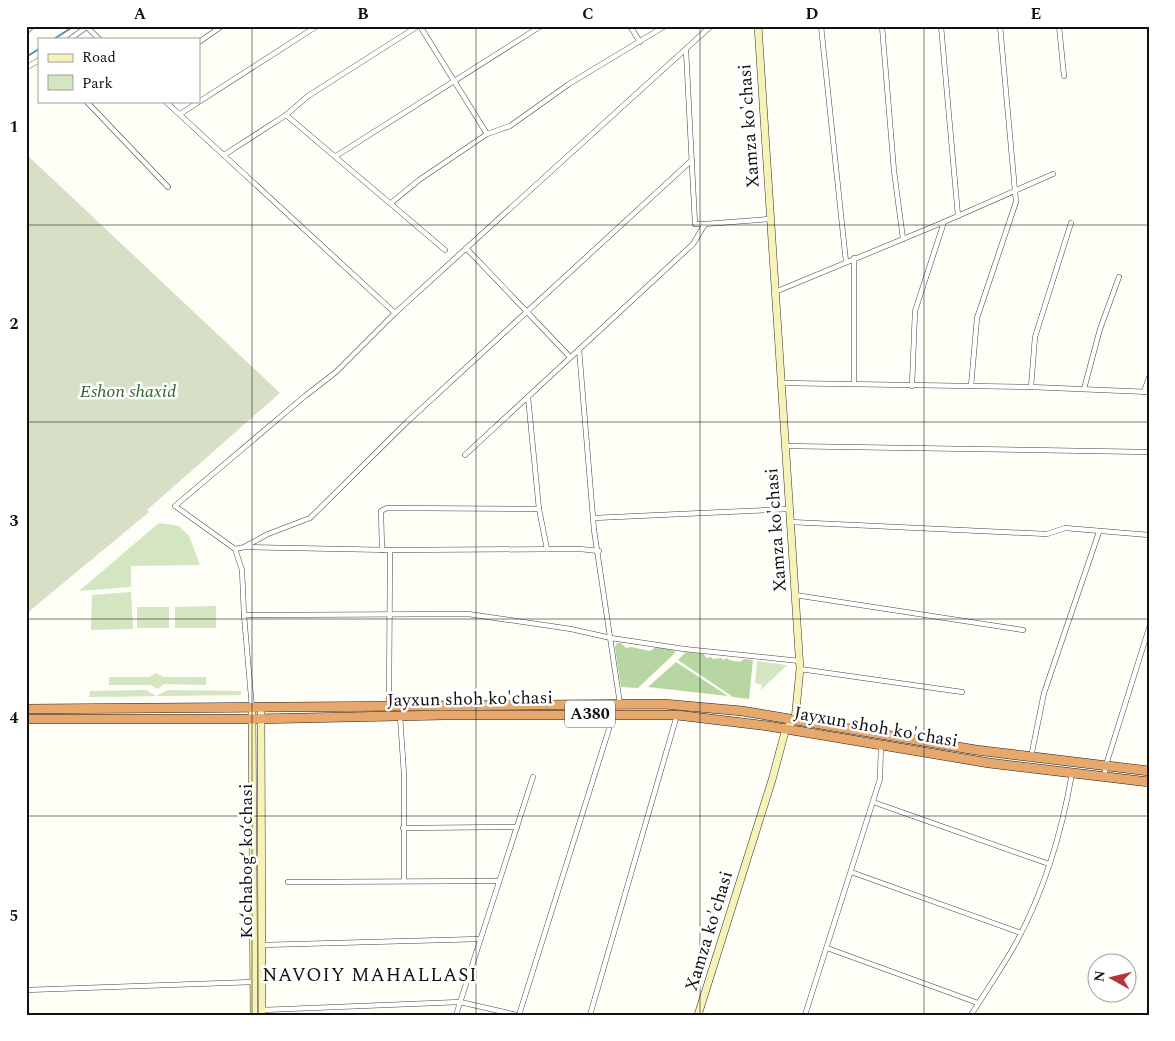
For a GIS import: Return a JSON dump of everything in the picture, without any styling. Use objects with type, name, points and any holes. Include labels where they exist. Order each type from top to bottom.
[{"type":"highway","name":"Jayxun shoh ko'chasi","points":[[26,709],[620,704],[702,706],[976,750],[1149,770]]},
{"type":"highway","points":[[155,708],[155,719]]},
{"type":"highway","name":"Jayxun shoh ko'chasi","points":[[26,719],[678,715],[786,728],[989,763],[1149,782]]},
{"type":"street","points":[[26,32],[32,26]]},
{"type":"street","points":[[71,38],[88,26],[98,38]]},
{"type":"street","points":[[200,41],[222,26]]},
{"type":"street","points":[[200,101],[317,26]]},
{"type":"street","points":[[224,156],[286,115],[308,96],[419,26],[487,134]]},
{"type":"street","points":[[336,156],[541,26]]},
{"type":"street","points":[[630,26],[640,42]]},
{"type":"street","points":[[391,203],[419,180],[487,134],[510,126],[569,84],[665,26]]},
{"type":"street","points":[[257,708],[244,615],[242,570],[235,549],[176,506],[305,396],[336,372],[466,248],[711,26]]},
{"type":"street","name":"Xamza ko'chasi","points":[[758,26],[800,665],[795,720]]},
{"type":"street","points":[[821,26],[846,262]]},
{"type":"street","points":[[882,26],[894,171],[903,239]]},
{"type":"street","points":[[942,26],[958,216]]},
{"type":"street","points":[[971,386],[977,318],[1016,202],[1000,26]]},
{"type":"street","points":[[1059,26],[1064,76]]},
{"type":"street","points":[[686,50],[695,224],[770,219]]},
{"type":"street","points":[[26,68],[38,61]]},
{"type":"street","points":[[87,102],[168,187]]},
{"type":"street","points":[[166,102],[395,314]]},
{"type":"street","points":[[180,114],[199,102]]},
{"type":"street","points":[[286,115],[445,250]]},
{"type":"street","points":[[245,547],[268,534],[310,518],[414,415],[692,160]]},
{"type":"street","points":[[775,292],[1015,192],[1053,174]]},
{"type":"street","points":[[912,386],[915,311],[944,222]]},
{"type":"street","points":[[1031,387],[1035,337],[1072,223]]},
{"type":"street","points":[[465,455],[692,244],[705,224]]},
{"type":"street","points":[[466,248],[570,357]]},
{"type":"street","points":[[854,258],[854,384]]},
{"type":"street","points":[[1084,389],[1100,329],[1119,277]]},
{"type":"street","points":[[579,349],[594,518],[620,704]]},
{"type":"street","points":[[781,383],[1031,387],[1146,392],[1149,378]]},
{"type":"street","points":[[528,396],[539,509],[547,549]]},
{"type":"street","points":[[785,446],[1149,452]]},
{"type":"street","points":[[382,550],[380,517],[381,511],[386,508],[539,509]]},
{"type":"street","points":[[594,518],[789,509]]},
{"type":"street","points":[[790,522],[1047,534],[1065,528],[1149,535]]},
{"type":"street","points":[[1031,757],[1044,693],[1099,532]]},
{"type":"street","points":[[235,549],[245,547],[382,550],[547,549],[599,552]]},
{"type":"street","points":[[390,550],[390,706]]},
{"type":"street","points":[[795,595],[1023,630]]},
{"type":"street","points":[[244,615],[468,614],[962,692]]},
{"type":"street","points":[[1104,777],[1106,765],[1149,628]]},
{"type":"street","name":"Ko‘chabog‘ ko‘chasi","points":[[257,708],[262,1013]]},
{"type":"street","points":[[262,1013],[460,1002],[518,1015],[609,729],[611,714]]},
{"type":"street","points":[[590,1015],[678,715]]},
{"type":"street","points":[[400,716],[404,881]]},
{"type":"street","name":"Ko‘chabog‘ ko‘chasi","points":[[254,1015],[252,870],[257,719]]},
{"type":"street","points":[[786,728],[795,720]]},
{"type":"street","name":"Xamza ko'chasi","points":[[698,1015],[772,780],[786,728]]},
{"type":"street","points":[[806,1015],[880,779],[881,745]]},
{"type":"street","points":[[971,1015],[1021,933],[1060,835],[1072,773]]},
{"type":"street","points":[[456,1015],[534,777]]},
{"type":"street","points":[[873,802],[1048,864]]},
{"type":"street","points":[[403,828],[517,827]]},
{"type":"street","points":[[252,870],[261,870]]},
{"type":"street","points":[[851,872],[1021,933]]},
{"type":"street","points":[[288,882],[499,881]]},
{"type":"street","points":[[262,945],[480,939]]},
{"type":"street","points":[[827,948],[978,1003]]},
{"type":"street","points":[[26,990],[262,985]]},
{"type":"green space","name":"Eshon shaxid","points":[[26,154],[280,393],[147,510],[149,512],[26,614]]},
{"type":"green space","points":[[159,523],[179,526],[189,536],[200,565],[131,566],[131,587],[79,591]]},
{"type":"green space","points":[[131,592],[133,629],[91,630],[92,595]]},
{"type":"green space","points":[[216,606],[216,628],[175,628],[175,607]]},
{"type":"green space","points":[[137,607],[169,607],[169,628],[137,628]]},
{"type":"green space","points":[[617,643],[621,643],[626,648],[631,647],[650,651],[656,647],[674,649],[675,653],[638,688],[621,687],[615,647]]},
{"type":"green space","points":[[686,652],[704,654],[706,658],[711,657],[713,659],[721,658],[723,660],[727,658],[740,662],[744,659],[753,660],[749,699],[733,697],[678,660]]},
{"type":"green space","points":[[757,661],[787,665],[761,690],[762,685],[755,683]]},
{"type":"green space","points":[[676,662],[728,696],[648,687]]},
{"type":"green space","points":[[155,673],[164,677],[206,677],[206,685],[164,684],[158,689],[150,685],[109,685],[109,677],[150,677]]},
{"type":"green space","points":[[146,690],[156,696],[168,690],[241,691],[241,695],[89,697],[90,691]]},
{"type":"waterway","points":[[56,38],[74,26]]},
{"type":"waterway","points":[[26,57],[38,50]]},
{"type":"district","name":"NAVOIY MAHALLASI","points":[[370,975]]}]
